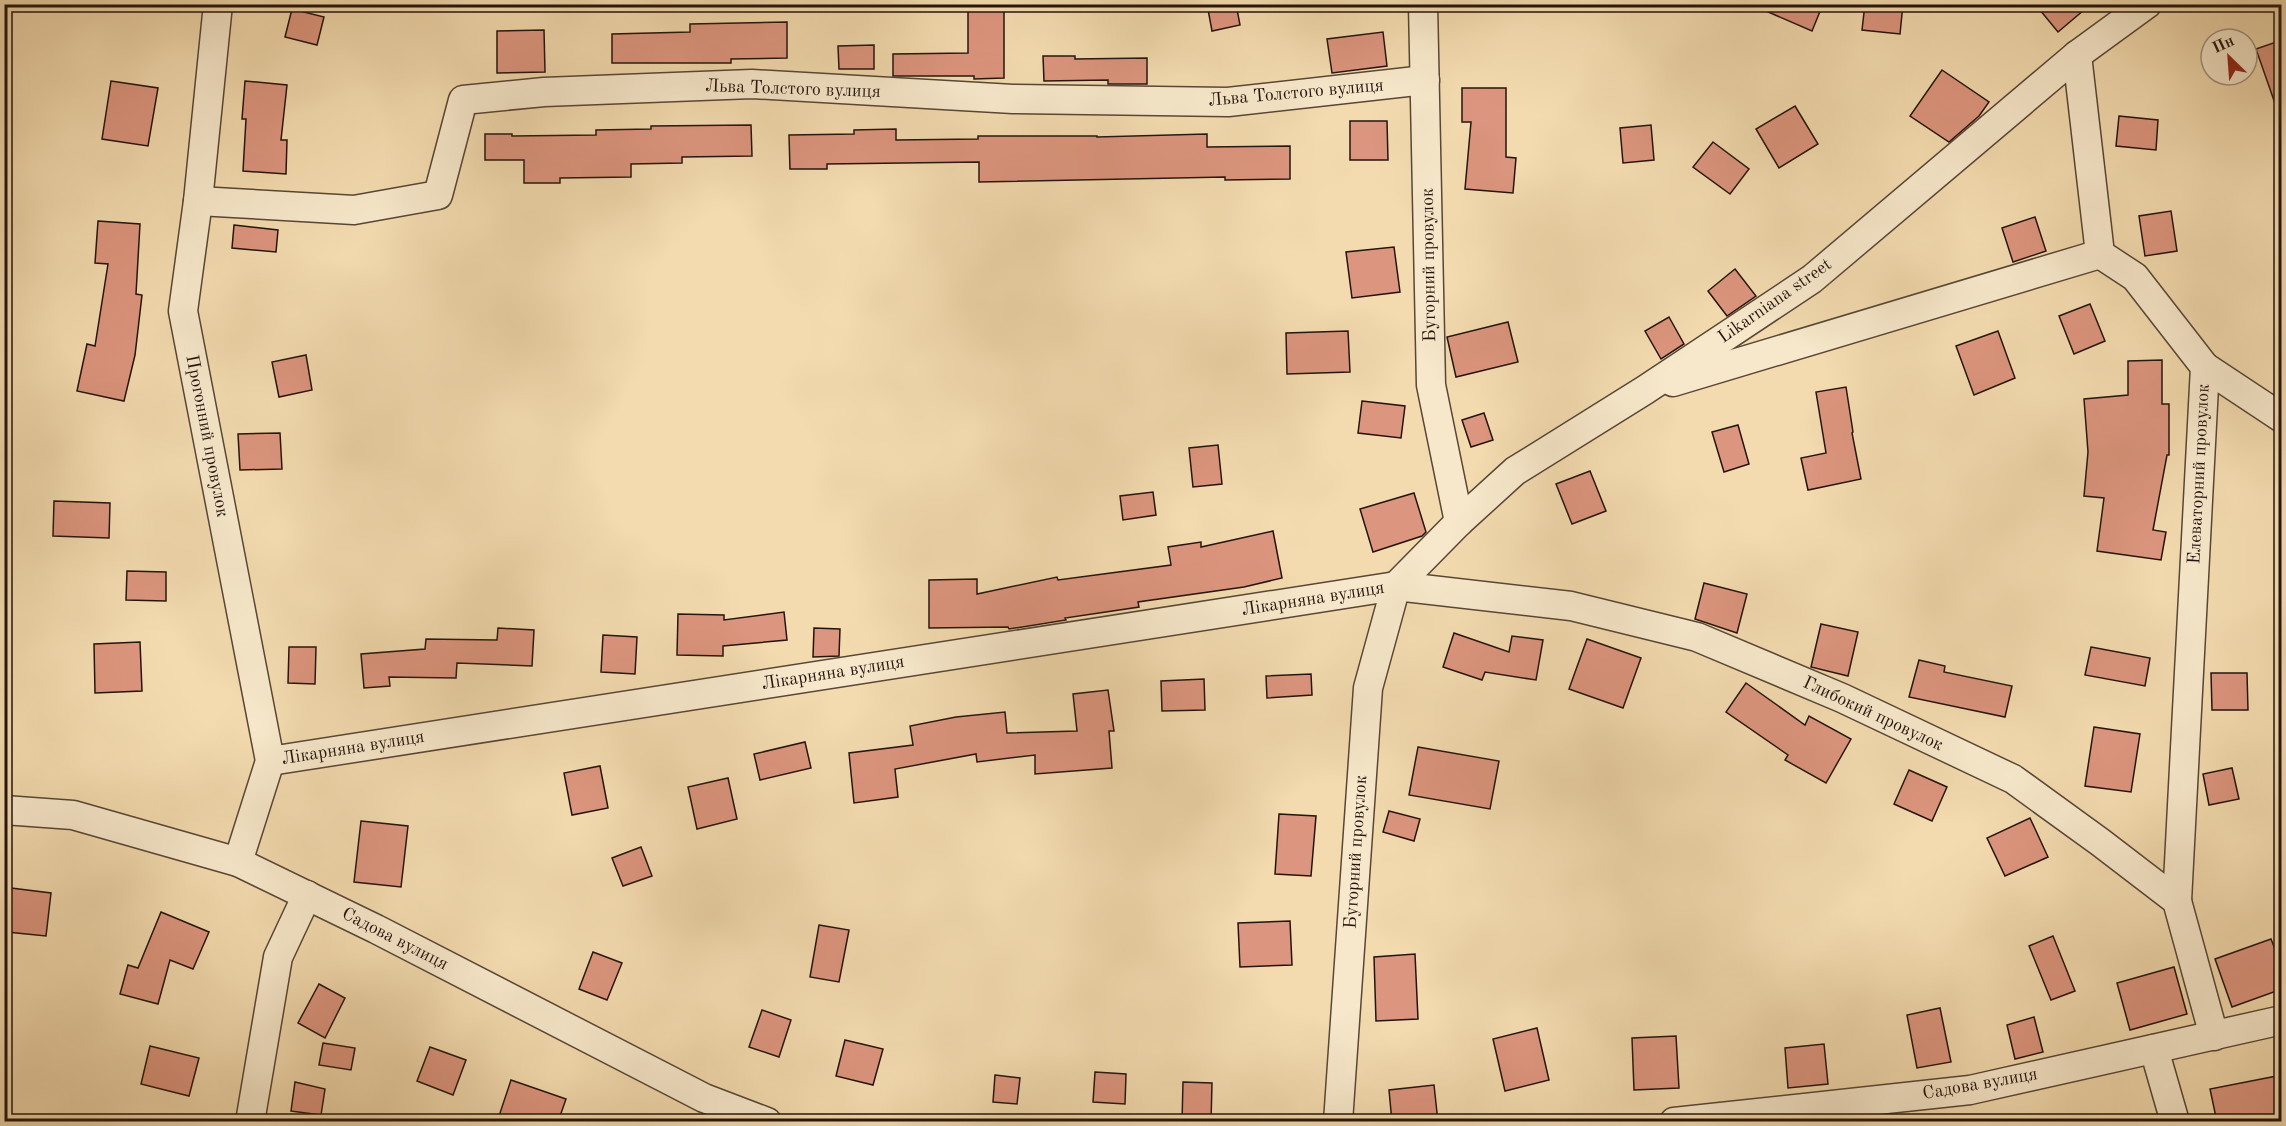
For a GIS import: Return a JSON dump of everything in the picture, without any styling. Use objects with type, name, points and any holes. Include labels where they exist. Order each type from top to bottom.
[{"type":"street","name":"Прогонний провулок","points":[[218,4],[198,201],[183,311],[270,761],[238,862]]},
{"type":"street","name":"Бугорний провулок","points":[[1423,4],[1431,385],[1459,522]]},
{"type":"street","name":"Likarniana street","points":[[1396,586],[1459,522],[1515,471],[1645,390],[1812,279],[2077,55],[2147,4]]},
{"type":"street","points":[[1645,390],[2100,254],[2077,55]]},
{"type":"street","name":"Льва Толстого вулиця","points":[[198,201],[354,210],[438,195],[463,100],[544,92],[752,84],[1013,99],[1228,102],[1425,80]]},
{"type":"street","name":"Елеваторний провулок","points":[[2100,254],[2135,277],[2205,367],[2176,901]]},
{"type":"street","points":[[2205,367],[2282,418]]},
{"type":"street","name":"Бугорний провулок","points":[[1338,1122],[1368,688],[1396,586]]},
{"type":"street","name":"Лікарняна вулиця","points":[[270,761],[1396,586]]},
{"type":"street","name":"Глибокий провулок","points":[[1396,586],[1571,606],[1696,637],[1842,698],[2013,780],[2100,842],[2176,901]]},
{"type":"street","name":"Садова вулиця","points":[[4,810],[73,815],[238,862],[704,1098],[767,1122]]},
{"type":"street","points":[[250,1122],[278,957],[307,896]]},
{"type":"street","points":[[2176,901],[2214,1036]]},
{"type":"street","name":"Садова вулиця","points":[[1674,1122],[1970,1090],[2282,1020]]},
{"type":"street","points":[[2154,1049],[2175,1122]]},
{"type":"building","points":[[968,4],[1004,4],[1004,78],[893,76],[893,54],[968,53]]},
{"type":"building","points":[[1207,4],[1236,4],[1240,25],[1212,31]]},
{"type":"building","points":[[1750,4],[1823,4],[1812,31]]},
{"type":"building","points":[[1865,4],[1903,4],[1900,34],[1862,30]]},
{"type":"building","points":[[2035,4],[2091,4],[2058,32]]},
{"type":"building","points":[[292,9],[324,17],[317,45],[285,37]]},
{"type":"building","points":[[787,22],[787,58],[731,59],[731,63],[612,63],[612,34],[690,32],[690,24]]},
{"type":"building","points":[[544,30],[545,72],[497,73],[497,31]]},
{"type":"building","points":[[1383,32],[1387,66],[1332,73],[1327,39]]},
{"type":"building","points":[[2282,40],[2282,111],[2278,112],[2259,58],[2259,48]]},
{"type":"building","points":[[874,45],[874,69],[839,69],[838,46]]},
{"type":"building","points":[[1043,56],[1075,56],[1075,59],[1147,58],[1147,84],[1108,84],[1108,80],[1044,81]]},
{"type":"building","points":[[1942,70],[1989,102],[1979,116],[1949,142],[1910,116]]},
{"type":"building","points":[[111,81],[158,88],[148,146],[102,139]]},
{"type":"building","points":[[245,81],[287,85],[281,140],[287,140],[286,174],[243,171],[246,119],[242,119]]},
{"type":"building","points":[[1462,88],[1506,88],[1506,157],[1516,158],[1513,193],[1465,189],[1471,122],[1462,122]]},
{"type":"building","points":[[1795,106],[1818,144],[1779,168],[1756,129]]},
{"type":"building","points":[[2119,116],[2158,120],[2156,150],[2116,146]]},
{"type":"building","points":[[1350,121],[1387,121],[1388,160],[1350,160]]},
{"type":"building","points":[[751,125],[752,156],[682,157],[682,163],[631,164],[631,177],[560,178],[560,183],[524,183],[524,160],[485,160],[485,134],[596,135],[596,130],[651,129],[651,126]]},
{"type":"building","points":[[1651,125],[1654,160],[1623,163],[1620,128]]},
{"type":"building","points":[[896,129],[896,140],[978,139],[978,136],[1097,137],[1207,134],[1207,147],[1290,146],[1290,179],[1225,180],[1225,177],[979,182],[979,162],[827,164],[827,169],[790,169],[789,135],[854,134],[854,130]]},
{"type":"building","points":[[1713,142],[1749,169],[1730,194],[1693,167]]},
{"type":"building","points":[[2171,211],[2177,251],[2145,256],[2139,216]]},
{"type":"building","points":[[2035,217],[2046,251],[2013,262],[2002,228]]},
{"type":"building","points":[[98,221],[140,224],[136,294],[142,295],[135,355],[124,401],[77,391],[87,344],[95,346],[108,264],[95,263]]},
{"type":"building","points":[[234,225],[278,230],[276,252],[232,248]]},
{"type":"building","points":[[1394,247],[1400,292],[1352,298],[1346,252]]},
{"type":"building","points":[[1735,269],[1756,296],[1727,316],[1708,291]]},
{"type":"building","points":[[2090,304],[2105,341],[2074,354],[2059,316]]},
{"type":"building","points":[[1669,317],[1684,344],[1661,359],[1645,331]]},
{"type":"building","points":[[1508,322],[1518,362],[1456,377],[1447,337]]},
{"type":"building","points":[[1348,331],[1350,372],[1287,374],[1286,333]]},
{"type":"building","points":[[1998,331],[2015,378],[1974,395],[1956,346]]},
{"type":"building","points":[[306,355],[312,390],[279,397],[272,362]]},
{"type":"building","points":[[2162,360],[2162,404],[2169,404],[2169,455],[2167,455],[2153,530],[2166,532],[2161,560],[2097,551],[2104,498],[2084,496],[2088,452],[2084,399],[2128,395],[2128,361]]},
{"type":"building","points":[[1846,387],[1861,479],[1808,490],[1801,458],[1826,453],[1816,392]]},
{"type":"building","points":[[1362,401],[1405,406],[1401,438],[1358,433]]},
{"type":"building","points":[[1484,413],[1493,440],[1471,447],[1462,420]]},
{"type":"building","points":[[1738,425],[1749,464],[1724,472],[1712,432]]},
{"type":"building","points":[[280,433],[282,469],[240,470],[238,434]]},
{"type":"building","points":[[1218,445],[1222,484],[1193,487],[1189,448]]},
{"type":"building","points":[[1590,471],[1606,511],[1572,524],[1556,484]]},
{"type":"building","points":[[1153,492],[1156,515],[1123,520],[1120,496]]},
{"type":"building","points":[[1414,493],[1426,532],[1422,536],[1373,552],[1360,509]]},
{"type":"building","points":[[54,501],[110,503],[109,538],[53,536]]},
{"type":"building","points":[[1273,531],[1282,578],[1244,587],[1138,602],[1139,607],[1009,629],[1008,627],[929,628],[929,580],[977,579],[977,594],[1057,577],[1058,580],[1171,565],[1168,547],[1201,542],[1201,547]]},
{"type":"building","points":[[127,571],[166,572],[166,601],[126,600]]},
{"type":"building","points":[[1704,583],[1747,594],[1737,633],[1695,619]]},
{"type":"building","points":[[784,612],[787,640],[723,646],[723,656],[677,655],[678,614],[724,615],[724,620]]},
{"type":"building","points":[[1821,624],[1858,632],[1848,676],[1811,667]]},
{"type":"building","points":[[498,628],[534,630],[532,666],[457,663],[456,678],[389,677],[390,686],[364,688],[361,654],[425,649],[426,639],[497,640]]},
{"type":"building","points":[[814,628],[840,629],[839,656],[813,657]]},
{"type":"building","points":[[1454,633],[1509,652],[1512,636],[1543,640],[1536,680],[1485,672],[1482,680],[1443,667]]},
{"type":"building","points":[[603,635],[637,637],[635,674],[601,672]]},
{"type":"building","points":[[1587,639],[1641,658],[1623,708],[1569,689]]},
{"type":"building","points":[[140,642],[142,691],[95,693],[94,644]]},
{"type":"building","points":[[289,647],[316,647],[315,684],[288,683]]},
{"type":"building","points":[[2091,647],[2150,658],[2145,686],[2085,675]]},
{"type":"building","points":[[1919,660],[1945,666],[1944,672],[2012,686],[2005,717],[1909,697]]},
{"type":"building","points":[[2211,673],[2247,673],[2248,710],[2212,710]]},
{"type":"building","points":[[1311,674],[1312,695],[1267,698],[1266,676]]},
{"type":"building","points":[[1204,679],[1205,710],[1162,711],[1161,681]]},
{"type":"building","points":[[1746,683],[1805,725],[1809,716],[1851,739],[1826,783],[1785,760],[1788,755],[1726,712]]},
{"type":"building","points":[[1108,690],[1114,731],[1109,731],[1112,768],[1035,774],[1035,755],[977,762],[976,754],[895,769],[898,797],[854,803],[849,753],[913,745],[910,726],[956,717],[1005,712],[1007,733],[1077,731],[1073,694]]},
{"type":"building","points":[[2094,727],[2140,734],[2131,792],[2085,786]]},
{"type":"building","points":[[805,742],[811,768],[760,780],[754,754]]},
{"type":"building","points":[[1418,747],[1499,761],[1490,809],[1409,795]]},
{"type":"building","points":[[600,766],[608,808],[572,815],[564,773]]},
{"type":"building","points":[[2232,768],[2239,799],[2209,805],[2203,774]]},
{"type":"building","points":[[1909,770],[1947,787],[1932,821],[1894,804]]},
{"type":"building","points":[[728,778],[737,819],[697,829],[688,787]]},
{"type":"building","points":[[1389,811],[1420,819],[1414,841],[1383,832]]},
{"type":"building","points":[[1279,814],[1316,816],[1311,876],[1275,874]]},
{"type":"building","points":[[2030,818],[2048,857],[2005,876],[1987,838]]},
{"type":"building","points":[[361,821],[408,826],[401,887],[354,882]]},
{"type":"building","points":[[641,847],[652,876],[623,886],[612,858]]},
{"type":"building","points":[[11,888],[51,893],[46,936],[7,932]]},
{"type":"building","points":[[161,912],[209,932],[193,969],[170,960],[158,1004],[120,994],[128,965],[138,968]]},
{"type":"building","points":[[1290,921],[1292,965],[1240,967],[1238,923]]},
{"type":"building","points":[[819,925],[849,930],[839,982],[810,977]]},
{"type":"building","points":[[2053,936],[2075,991],[2051,1000],[2029,946]]},
{"type":"building","points":[[2271,939],[2282,967],[2282,989],[2232,1007],[2215,959]]},
{"type":"building","points":[[593,952],[622,963],[607,1000],[579,989]]},
{"type":"building","points":[[1415,954],[1418,1019],[1376,1021],[1374,957]]},
{"type":"building","points":[[2174,967],[2187,1014],[2130,1030],[2117,983]]},
{"type":"building","points":[[319,984],[345,998],[325,1038],[298,1023]]},
{"type":"building","points":[[1940,1008],[1951,1062],[1917,1068],[1907,1015]]},
{"type":"building","points":[[762,1010],[791,1020],[779,1057],[749,1047]]},
{"type":"building","points":[[2034,1017],[2043,1052],[2015,1059],[2007,1025]]},
{"type":"building","points":[[1537,1028],[1549,1080],[1505,1091],[1493,1039]]},
{"type":"building","points":[[1676,1036],[1679,1088],[1634,1090],[1632,1038]]},
{"type":"building","points":[[845,1040],[883,1049],[873,1085],[836,1076]]},
{"type":"building","points":[[323,1043],[355,1048],[351,1070],[319,1065]]},
{"type":"building","points":[[1824,1044],[1828,1084],[1788,1088],[1785,1048]]},
{"type":"building","points":[[150,1046],[199,1058],[189,1096],[141,1084]]},
{"type":"building","points":[[430,1047],[466,1060],[453,1095],[417,1081]]},
{"type":"building","points":[[1095,1072],[1126,1074],[1125,1104],[1093,1102]]},
{"type":"building","points":[[995,1075],[1020,1078],[1017,1104],[993,1102]]},
{"type":"building","points":[[2282,1075],[2282,1122],[2217,1122],[2210,1089]]},
{"type":"building","points":[[511,1080],[566,1099],[558,1122],[514,1122],[499,1116]]},
{"type":"building","points":[[295,1082],[325,1089],[321,1115],[291,1111]]},
{"type":"building","points":[[1183,1082],[1212,1083],[1211,1122],[1182,1122]]},
{"type":"building","points":[[1434,1085],[1438,1122],[1392,1122],[1389,1090]]}]
